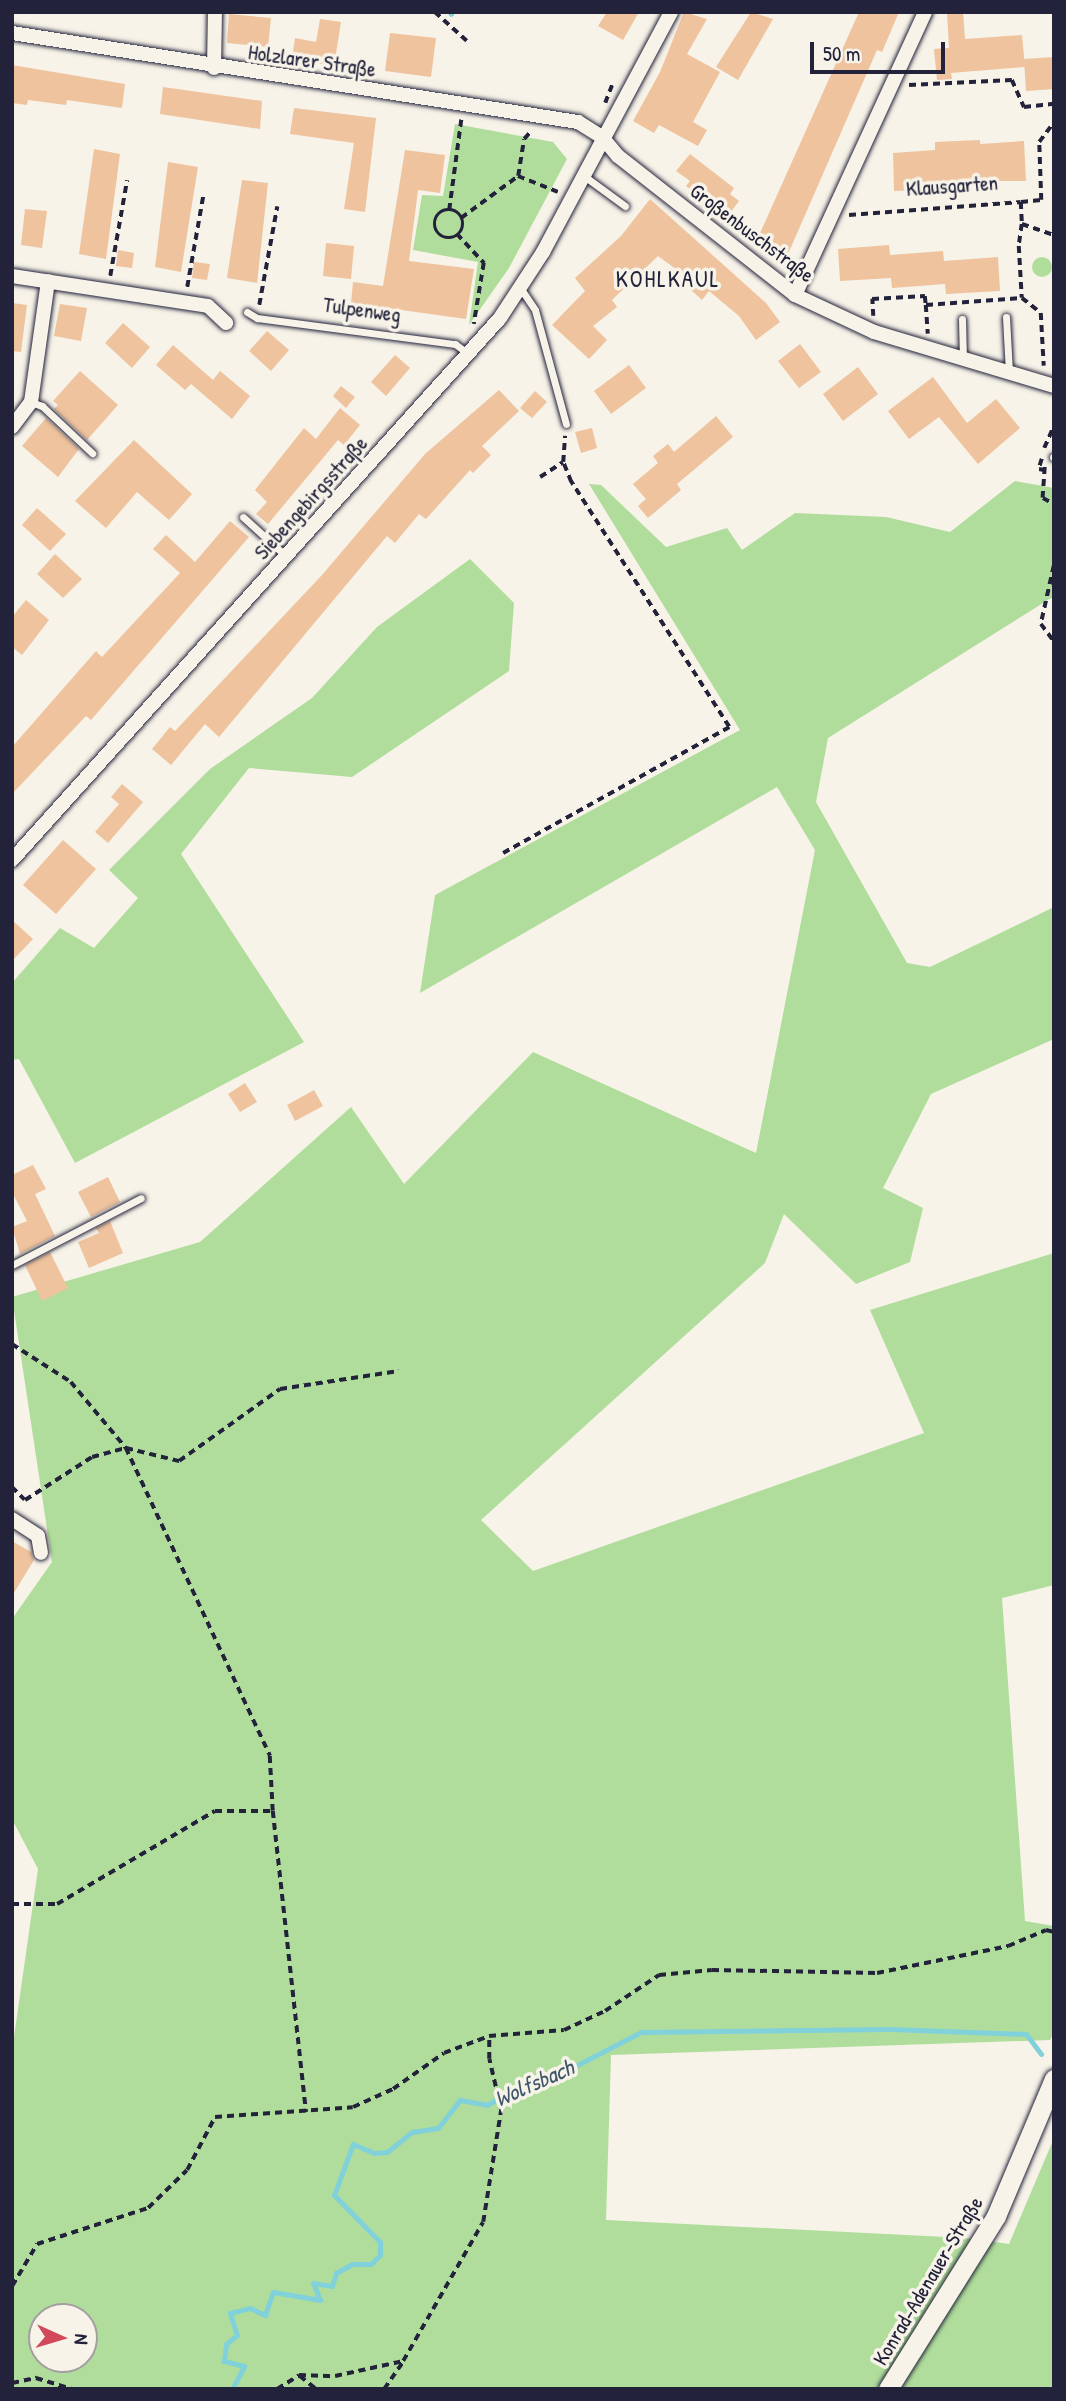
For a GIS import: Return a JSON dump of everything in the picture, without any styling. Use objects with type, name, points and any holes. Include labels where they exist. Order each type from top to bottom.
[{"type":"street","points":[[214,68],[215,12]]},
{"type":"street","name":"Siebengebirgsstraße","points":[[12,860],[469,354],[520,289],[671,12]]},
{"type":"street","points":[[794,295],[925,12]]},
{"type":"street","name":"Holzlarer Straße","points":[[12,33],[214,68],[578,122],[602,137]]},
{"type":"street","name":"Großenbuschstraße","points":[[602,137],[618,156],[794,295],[874,332],[1048,385]]},
{"type":"street","points":[[12,276],[208,306],[226,323]]},
{"type":"street","points":[[12,427],[30,402],[48,281]]},
{"type":"street","points":[[12,1518],[38,1536],[41,1553]]},
{"type":"street","name":"Konrad-Adenauer-Straße","points":[[888,2389],[996,2216],[1054,2079]]},
{"type":"lane","points":[[583,176],[625,206]]},
{"type":"lane","points":[[520,289],[535,310],[566,424]]},
{"type":"lane","name":"Tulpenweg","points":[[247,313],[257,318],[455,344],[469,354]]},
{"type":"lane","points":[[1006,317],[1009,373]]},
{"type":"lane","points":[[962,319],[963,359]]},
{"type":"lane","points":[[30,402],[42,406],[92,453]]},
{"type":"lane","points":[[243,517],[286,557]]},
{"type":"lane","points":[[12,1265],[141,1198]]},
{"type":"path","points":[[435,12],[467,41]]},
{"type":"path","points":[[605,103],[616,78]]},
{"type":"path","points":[[892,86],[1012,80],[1024,107],[1054,104]]},
{"type":"path","points":[[449,210],[463,104]]},
{"type":"path","points":[[1021,202],[1041,200],[1039,142],[1054,122]]},
{"type":"path","points":[[457,234],[461,218],[518,176],[524,139],[534,127]]},
{"type":"path","points":[[518,176],[558,192],[562,183]]},
{"type":"path","points":[[107,292],[127,180]]},
{"type":"path","points":[[184,303],[203,196]]},
{"type":"path","name":"Klausgarten","points":[[830,216],[1021,202],[1022,224],[1018,246],[1022,298]]},
{"type":"path","points":[[257,318],[277,207]]},
{"type":"path","points":[[449,210],[461,218]]},
{"type":"path","points":[[449,210],[437,216],[436,230],[447,237],[457,234]]},
{"type":"path","points":[[1022,224],[1054,235]]},
{"type":"path","points":[[457,234],[484,263],[469,354]]},
{"type":"path","points":[[874,332],[872,299],[925,296],[929,349]]},
{"type":"path","points":[[926,305],[1022,298],[1041,313],[1048,385]]},
{"type":"path","points":[[503,853],[729,727],[571,482],[564,462],[566,424]]},
{"type":"path","points":[[540,477],[564,462]]},
{"type":"path","points":[[1044,470],[1043,498],[1054,504]]},
{"type":"path","points":[[1054,566],[1041,624],[1054,640]]},
{"type":"path","points":[[12,1344],[71,1382],[126,1448],[270,1756],[273,1811],[306,2112]]},
{"type":"path","points":[[12,1487],[25,1500],[92,1457],[126,1448],[179,1461],[279,1389],[400,1371]]},
{"type":"path","points":[[12,1905],[57,1904],[215,1811],[273,1811]]},
{"type":"path","points":[[12,2286],[37,2244],[148,2208],[187,2170],[215,2117],[352,2107],[393,2089],[444,2053],[489,2036],[564,2030],[605,2011],[659,1975],[712,1970],[877,1973],[1008,1946],[1046,1930],[1054,1932]]},
{"type":"path","points":[[384,2389],[483,2222],[501,2110],[489,2059],[489,2036]]},
{"type":"path","points":[[277,2389],[299,2375],[335,2375],[403,2361]]},
{"type":"path","points":[[299,2375],[316,2389]]},
{"type":"path","points":[[12,2383],[36,2378],[73,2389]]},
{"type":"green space","points":[[455,124],[553,142],[567,159],[509,268],[469,325],[478,262],[413,250],[422,195],[443,196]]},
{"type":"green space","points":[[1038,257],[1046,257],[1052,267],[1046,277],[1038,277],[1032,271],[1032,263]]},
{"type":"green space","points":[[1015,481],[1054,488],[1054,601],[1051,598],[828,738],[816,802],[907,963],[930,967],[1054,907],[1054,1039],[931,1094],[883,1188],[923,1208],[910,1262],[856,1284],[784,1214],[765,1263],[481,1520],[533,1571],[924,1433],[870,1310],[1054,1253],[1054,1585],[1002,1598],[1025,1921],[1054,1926],[1054,2033],[1050,2040],[611,2055],[606,2220],[966,2238],[1009,2244],[1054,2138],[1054,2389],[12,2389],[12,2051],[38,1869],[12,1819],[12,1619],[52,1562],[12,1297],[200,1242],[351,1107],[404,1184],[533,1052],[756,1153],[815,850],[777,787],[420,993],[435,895],[740,730],[589,484],[601,485],[666,547],[727,528],[742,550],[795,513],[886,517],[950,532]]},
{"type":"green space","points":[[470,559],[514,603],[509,671],[352,777],[249,768],[181,854],[304,1042],[75,1163],[19,1059],[12,1060],[12,983],[60,928],[94,948],[138,898],[109,870],[210,769],[312,698],[377,627]]},
{"type":"building","points":[[607,12],[639,12],[623,40],[598,26]]},
{"type":"building","points":[[684,12],[707,19],[687,54],[720,72],[693,122],[707,130],[698,146],[659,125],[654,133],[633,121],[660,72]]},
{"type":"building","points":[[751,12],[773,19],[738,80],[716,67]]},
{"type":"building","points":[[859,12],[899,12],[882,52],[877,50],[788,254],[757,240]]},
{"type":"building","points":[[947,12],[963,12],[965,39],[1022,35],[1025,67],[951,73],[952,79],[937,80],[934,49],[949,48]]},
{"type":"building","points":[[229,14],[271,18],[268,47],[227,43]]},
{"type":"building","points":[[320,19],[341,22],[334,66],[292,59],[295,38],[316,42]]},
{"type":"building","points":[[390,33],[436,38],[431,77],[385,71]]},
{"type":"building","points":[[1054,57],[1054,89],[1026,91],[1024,59]]},
{"type":"building","points":[[12,65],[125,84],[122,108],[67,100],[66,105],[28,100],[27,105],[12,103]]},
{"type":"building","points":[[163,87],[262,101],[260,129],[160,114]]},
{"type":"building","points":[[294,108],[376,118],[365,212],[344,209],[354,143],[290,134]]},
{"type":"building","points":[[980,140],[980,144],[1024,141],[1026,181],[937,181],[937,189],[894,191],[893,153],[935,150],[935,142]]},
{"type":"building","points":[[94,149],[120,154],[106,259],[79,254]]},
{"type":"building","points":[[405,150],[445,155],[440,193],[418,190],[409,261],[474,269],[466,319],[351,303],[353,282],[383,286]]},
{"type":"building","points":[[690,154],[734,188],[730,194],[739,201],[730,213],[720,206],[717,210],[686,186],[690,181],[676,171]]},
{"type":"building","points":[[168,162],[198,167],[181,272],[155,267]]},
{"type":"building","points":[[242,180],[268,183],[257,283],[227,278]]},
{"type":"building","points":[[650,199],[766,303],[780,322],[756,340],[739,316],[709,291],[702,300],[690,289],[695,283],[658,256],[612,300],[617,307],[593,326],[607,340],[589,359],[552,325],[585,291],[575,278],[621,236]]},
{"type":"building","points":[[25,209],[47,211],[42,248],[21,245]]},
{"type":"building","points":[[326,243],[354,246],[351,279],[323,276]]},
{"type":"building","points":[[889,245],[890,255],[943,251],[944,261],[998,257],[1000,291],[946,294],[945,284],[892,288],[891,278],[840,281],[838,249]]},
{"type":"building","points":[[118,250],[134,253],[132,268],[116,266]]},
{"type":"building","points":[[194,262],[210,264],[207,280],[192,278]]},
{"type":"building","points":[[12,303],[27,305],[21,352],[12,351]]},
{"type":"building","points":[[60,304],[87,308],[81,341],[54,336]]},
{"type":"building","points":[[123,323],[150,347],[132,368],[105,343]]},
{"type":"building","points":[[267,331],[289,350],[271,371],[249,351]]},
{"type":"building","points":[[800,344],[821,372],[799,388],[778,361]]},
{"type":"building","points":[[173,345],[213,380],[220,371],[250,396],[232,419],[191,384],[185,390],[156,365]]},
{"type":"building","points":[[395,355],[410,368],[386,396],[371,382]]},
{"type":"building","points":[[629,365],[646,388],[611,414],[594,391]]},
{"type":"building","points":[[858,367],[878,394],[843,421],[823,394]]},
{"type":"building","points":[[80,371],[118,405],[87,440],[54,409],[58,405],[53,401]]},
{"type":"building","points":[[933,377],[967,423],[996,399],[1020,428],[978,464],[939,417],[909,439],[888,411]]},
{"type":"building","points":[[341,386],[355,397],[346,408],[333,396]]},
{"type":"building","points":[[499,390],[519,411],[482,446],[491,455],[473,473],[470,470],[426,519],[419,514],[395,543],[387,536],[219,737],[205,724],[171,765],[152,749],[170,727],[175,731],[322,575],[425,454]]},
{"type":"building","points":[[535,391],[547,402],[532,418],[520,408]]},
{"type":"building","points":[[340,408],[360,425],[344,445],[338,440],[268,524],[256,514],[267,502],[255,490],[304,428],[316,439]]},
{"type":"building","points":[[716,416],[733,437],[677,484],[681,490],[648,518],[638,506],[646,499],[633,484],[658,463],[653,456],[668,444],[674,452]]},
{"type":"building","points":[[46,418],[79,449],[58,477],[22,446]]},
{"type":"building","points":[[592,428],[597,448],[581,453],[575,432]]},
{"type":"building","points":[[134,440],[192,494],[169,520],[137,492],[106,528],[75,501]]},
{"type":"building","points":[[37,508],[66,534],[50,551],[22,525]]},
{"type":"building","points":[[230,521],[249,537],[91,720],[86,716],[12,794],[12,747],[96,651],[102,657],[180,573],[153,549],[166,535],[195,562]]},
{"type":"building","points":[[55,554],[82,579],[63,598],[37,574]]},
{"type":"building","points":[[26,600],[49,620],[22,655],[12,647],[12,617]]},
{"type":"building","points":[[122,784],[143,802],[108,843],[95,832],[119,804],[111,797]]},
{"type":"building","points":[[63,840],[96,869],[56,914],[23,885]]},
{"type":"building","points":[[12,920],[33,939],[12,961]]},
{"type":"building","points":[[245,1083],[257,1102],[240,1112],[228,1094]]},
{"type":"building","points":[[314,1090],[323,1106],[295,1121],[287,1105]]},
{"type":"building","points":[[33,1165],[46,1189],[35,1194],[55,1236],[20,1254],[12,1227],[27,1221],[12,1192],[12,1175]]},
{"type":"building","points":[[108,1177],[120,1202],[91,1217],[78,1192]]},
{"type":"building","points":[[110,1221],[123,1253],[89,1268],[78,1242],[99,1233],[96,1228]]},
{"type":"building","points":[[50,1252],[68,1288],[42,1301],[25,1265]]},
{"type":"building","points":[[12,1541],[31,1552],[34,1560],[12,1596]]},
{"type":"waterway","name":"Wolfsbach","points":[[232,2389],[244,2366],[224,2361],[226,2344],[237,2335],[230,2313],[250,2308],[265,2315],[273,2292],[320,2300],[313,2283],[332,2286],[336,2273],[352,2264],[371,2264],[380,2255],[380,2242],[334,2195],[353,2144],[374,2153],[387,2152],[412,2132],[438,2128],[460,2100],[487,2105],[520,2086],[533,2088],[641,2032],[890,2029],[1026,2034],[1041,2054]]},
{"type":"district","name":"KOHLKAUL","points":[[668,279]]}]
